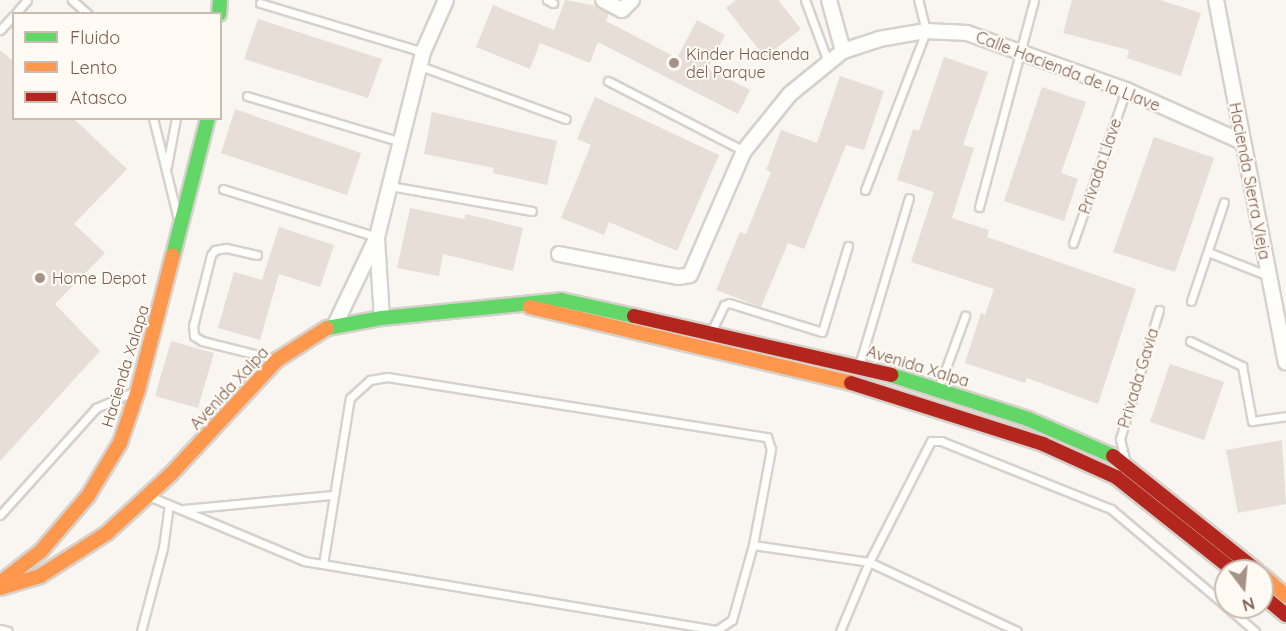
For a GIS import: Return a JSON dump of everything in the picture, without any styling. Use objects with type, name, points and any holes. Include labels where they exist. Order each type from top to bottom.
[{"type":"main road","name":"Hacienda Xalapa","points":[[0,583],[41,551],[88,496],[120,443],[138,390],[181,231],[208,120]]},
{"type":"main road","name":"Avenida Xalpa","points":[[0,588],[40,576],[70,560],[149,497],[277,360],[304,340],[335,325],[561,300],[712,330],[859,364],[938,389],[1098,447],[1127,465],[1242,559]]},
{"type":"main road","name":"Avenida Xalpa","points":[[524,305],[567,319],[707,349],[854,385],[1042,444],[1116,477],[1219,559]]},
{"type":"main road","points":[[707,349],[712,330]]},
{"type":"main road","points":[[854,385],[859,364]]},
{"type":"main road","points":[[1274,586],[1286,596]]},
{"type":"main road","points":[[1274,605],[1286,615]]},
{"type":"street","points":[[335,325],[377,237],[423,52],[446,0]]},
{"type":"street","points":[[603,0],[622,10],[632,0]]},
{"type":"street","points":[[829,0],[843,51]]},
{"type":"street","name":"Hacienda Sierra Vieja","points":[[1216,0],[1286,362]]},
{"type":"street","name":"Calle Hacienda de la Llave","points":[[559,254],[679,277],[690,275],[744,151],[790,94],[843,51],[879,39],[926,31],[967,33],[1023,51],[1126,90],[1242,142]]},
{"type":"street","points":[[377,237],[382,318]]},
{"type":"lane","points":[[16,12],[27,0]]},
{"type":"lane","points":[[72,0],[86,12]]},
{"type":"lane","points":[[805,0],[828,63]]},
{"type":"lane","points":[[865,190],[926,31],[918,0]]},
{"type":"lane","points":[[979,207],[1023,51],[1034,0]]},
{"type":"lane","points":[[260,3],[423,52]]},
{"type":"lane","points":[[0,30],[12,16]]},
{"type":"lane","points":[[420,66],[566,119]]},
{"type":"lane","points":[[608,81],[744,151]]},
{"type":"lane","name":"Privada Llave","points":[[1074,243],[1126,90]]},
{"type":"lane","points":[[247,96],[401,142]]},
{"type":"lane","points":[[153,120],[181,231]]},
{"type":"lane","points":[[166,171],[176,120]]},
{"type":"lane","points":[[390,186],[532,211]]},
{"type":"lane","points":[[223,189],[377,237]]},
{"type":"lane","points":[[859,364],[909,198]]},
{"type":"lane","points":[[1191,301],[1224,202]]},
{"type":"lane","points":[[712,330],[724,305],[729,303],[822,332],[848,246]]},
{"type":"lane","points":[[257,255],[226,248],[211,255],[193,326],[194,336],[277,360]]},
{"type":"lane","points":[[1208,252],[1269,276]]},
{"type":"lane","name":"Privada Gavia","points":[[1127,465],[1120,439],[1159,310]]},
{"type":"lane","points":[[932,408],[964,316]]},
{"type":"lane","points":[[1190,341],[1242,366],[1252,421],[1286,416]]},
{"type":"lane","points":[[149,497],[289,557],[323,564],[717,630],[732,620],[753,545],[771,449],[767,437],[402,377],[370,380],[350,398],[323,564]]},
{"type":"lane","points":[[0,515],[96,408],[138,390]]},
{"type":"lane","points":[[840,631],[869,562],[925,448],[931,441],[941,441],[1111,509],[1214,597]]},
{"type":"lane","points":[[1116,477],[1127,465]]},
{"type":"lane","points":[[182,510],[333,495]]},
{"type":"lane","points":[[141,631],[163,548],[169,504]]},
{"type":"lane","points":[[753,545],[869,562],[1017,631]]},
{"type":"lane","points":[[1240,619],[1255,631]]},
{"type":"lane","points":[[0,629],[8,631]]},
{"type":"building","points":[[565,0],[597,6],[609,13],[606,21],[677,58],[697,20],[725,35],[708,68],[750,90],[738,114],[598,42],[590,63],[540,43],[530,69],[476,47],[493,5],[554,30]]},
{"type":"building","points":[[736,0],[778,0],[801,29],[765,57],[726,8]]},
{"type":"building","points":[[1072,0],[1160,0],[1201,13],[1181,76],[1127,58],[1129,50],[1063,33]]},
{"type":"building","points":[[258,19],[382,59],[368,98],[244,59]]},
{"type":"building","name":"Home Depot","points":[[0,50],[12,60],[12,120],[75,120],[127,169],[74,224],[105,253],[55,304],[100,351],[0,461]]},
{"type":"building","points":[[944,57],[988,72],[963,145],[974,148],[952,218],[989,230],[987,237],[1136,289],[1098,404],[1027,378],[1025,383],[965,363],[981,313],[985,315],[994,289],[911,262],[934,192],[897,180],[913,129],[919,131]]},
{"type":"building","points":[[840,76],[884,91],[864,150],[846,145],[804,249],[788,243],[761,307],[716,290],[740,232],[746,234],[771,172],[766,170],[781,130],[817,143]]},
{"type":"building","points":[[1042,87],[1086,102],[1061,173],[1078,179],[1064,221],[1004,201]]},
{"type":"building","points":[[595,97],[719,155],[677,251],[609,222],[604,235],[561,218],[591,145],[577,139]]},
{"type":"building","points":[[235,109],[361,153],[347,195],[221,153]]},
{"type":"building","points":[[432,112],[557,141],[547,185],[493,173],[494,168],[424,154]]},
{"type":"building","points":[[1154,137],[1214,158],[1175,272],[1113,252]]},
{"type":"building","points":[[410,208],[464,219],[466,214],[523,228],[513,271],[443,254],[439,276],[397,268]]},
{"type":"building","points":[[279,227],[334,245],[320,287],[279,274],[260,340],[218,328],[234,272],[262,280]]},
{"type":"building","points":[[171,341],[214,353],[198,408],[155,396]]},
{"type":"building","points":[[1170,364],[1224,382],[1204,440],[1150,422]]},
{"type":"building","points":[[1282,440],[1286,504],[1238,513],[1226,450]]},
{"type":"traffic: fast","points":[[219,12],[220,0]]},
{"type":"traffic: fast","points":[[173,255],[207,120]]},
{"type":"traffic: fast","points":[[327,328],[382,318],[561,300],[634,316]]},
{"type":"traffic: fast","points":[[891,375],[1028,419],[1113,456]]},
{"type":"traffic: slow","points":[[0,583],[41,551],[88,496],[120,443],[138,390],[173,255]]},
{"type":"traffic: slow","points":[[530,307],[851,383]]},
{"type":"traffic: slow","points":[[0,588],[40,576],[107,533],[171,474],[277,360],[327,328]]},
{"type":"traffic: slow","points":[[1274,586],[1286,596]]},
{"type":"traffic: jam","points":[[634,316],[891,375]]},
{"type":"traffic: jam","points":[[851,383],[1043,444],[1116,477],[1219,559]]},
{"type":"traffic: jam","points":[[1113,456],[1242,559]]},
{"type":"traffic: jam","points":[[1274,605],[1286,615]]},
{"type":"place","name":"Kinder Hacienda del Parque","points":[[674,63]]},
{"type":"place","name":"Home Depot","points":[[40,278]]}]
